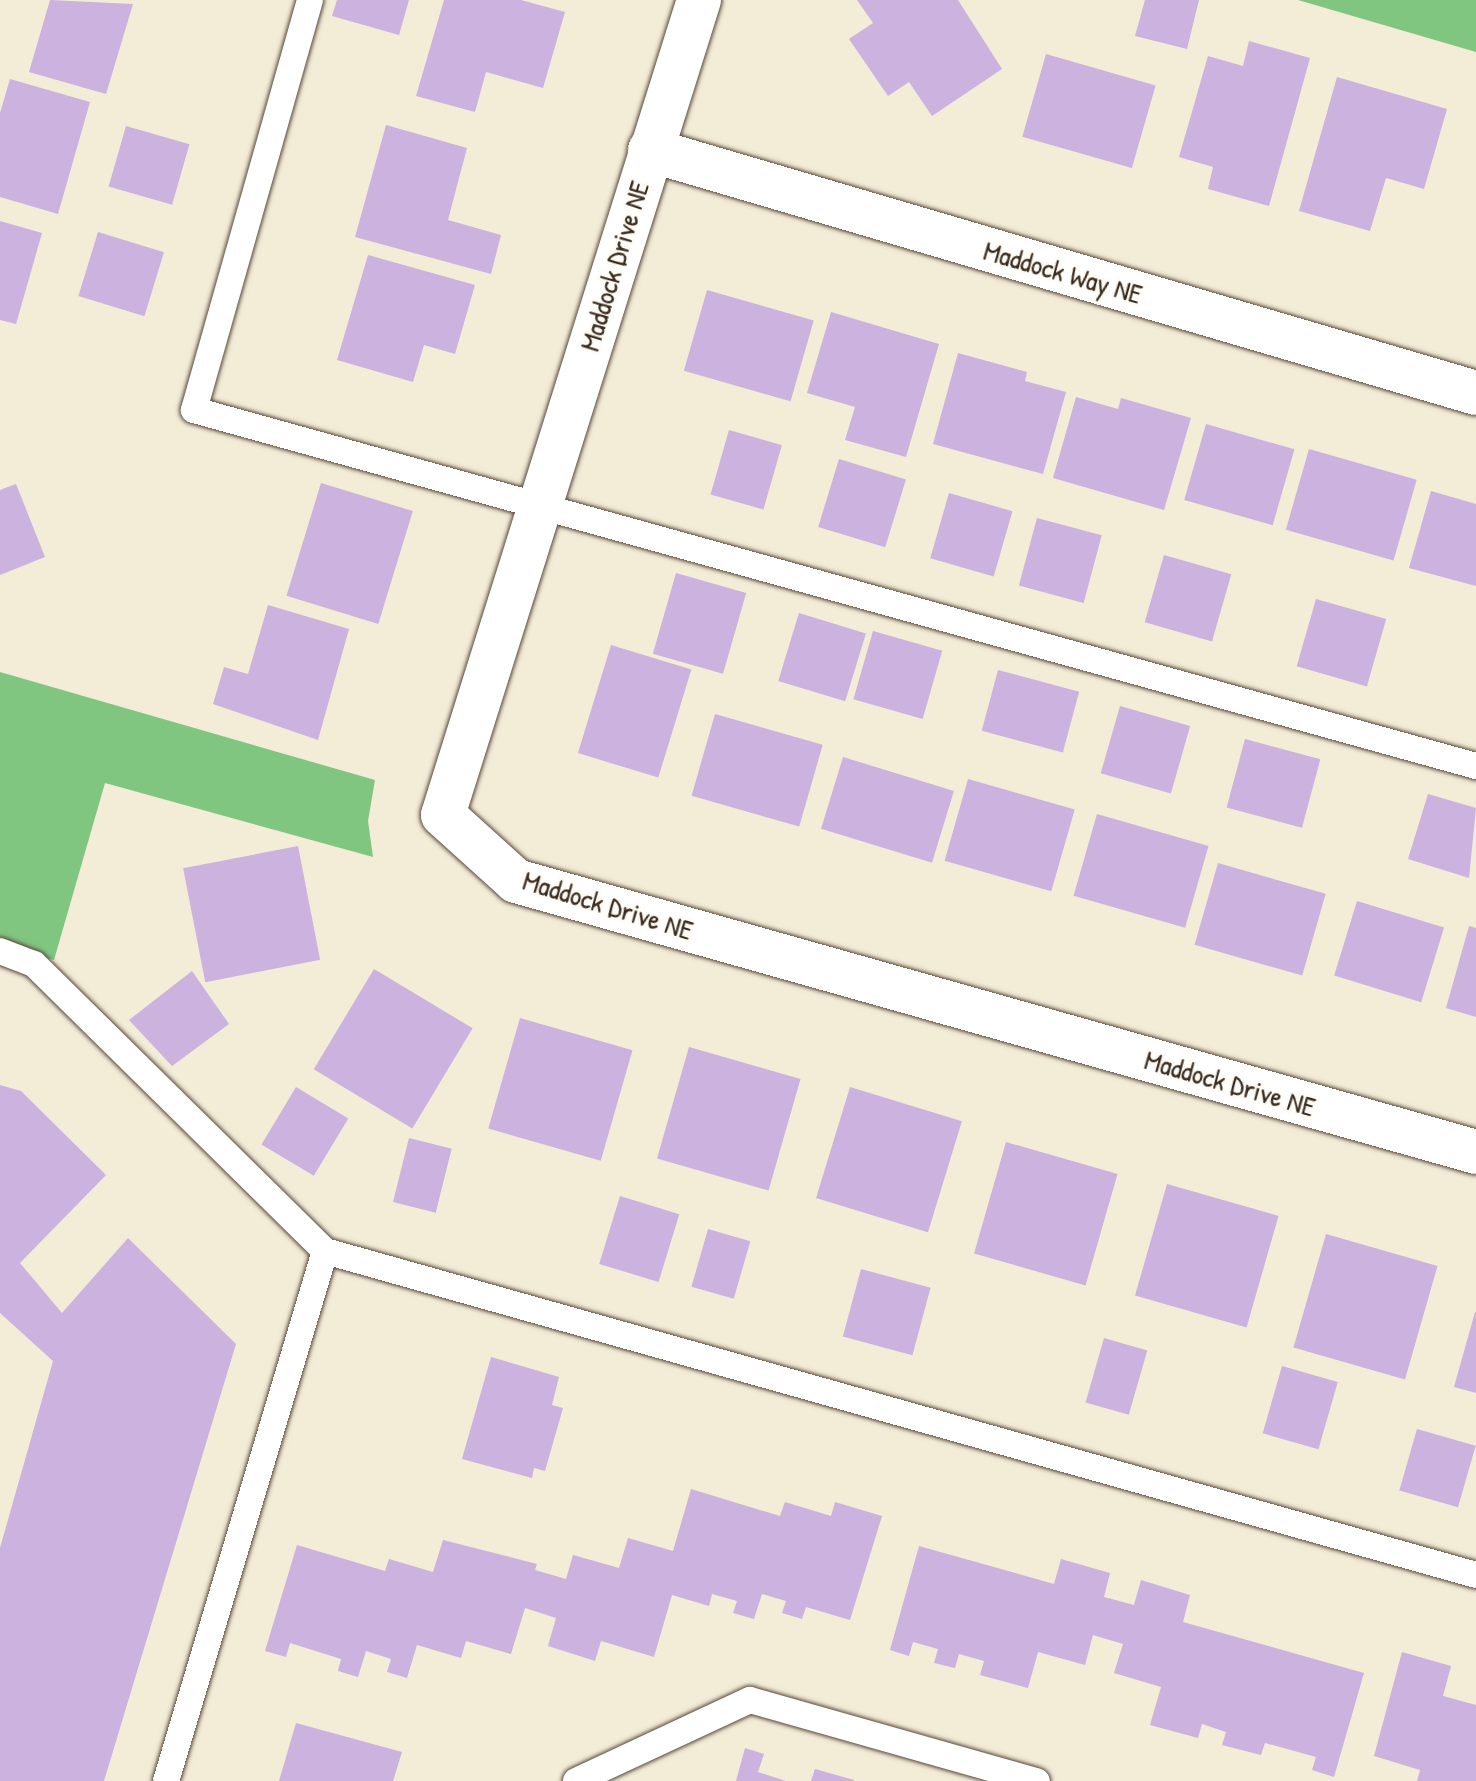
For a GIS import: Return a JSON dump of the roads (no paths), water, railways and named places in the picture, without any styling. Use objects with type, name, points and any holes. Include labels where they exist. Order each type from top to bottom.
[{"type":"street","name":"Maddock Drive NE","points":[[699,0],[443,815],[516,881],[1476,1152]]},
{"type":"street","name":"Maddock Way NE","points":[[650,150],[1476,393]]},
{"type":"lane","points":[[310,0],[194,410],[537,511],[1476,766]]},
{"type":"lane","points":[[0,951],[34,964],[325,1251],[1476,1575]]},
{"type":"lane","points":[[166,1781],[325,1251]]},
{"type":"lane","points":[[576,1781],[750,1700],[1037,1781]]}]
